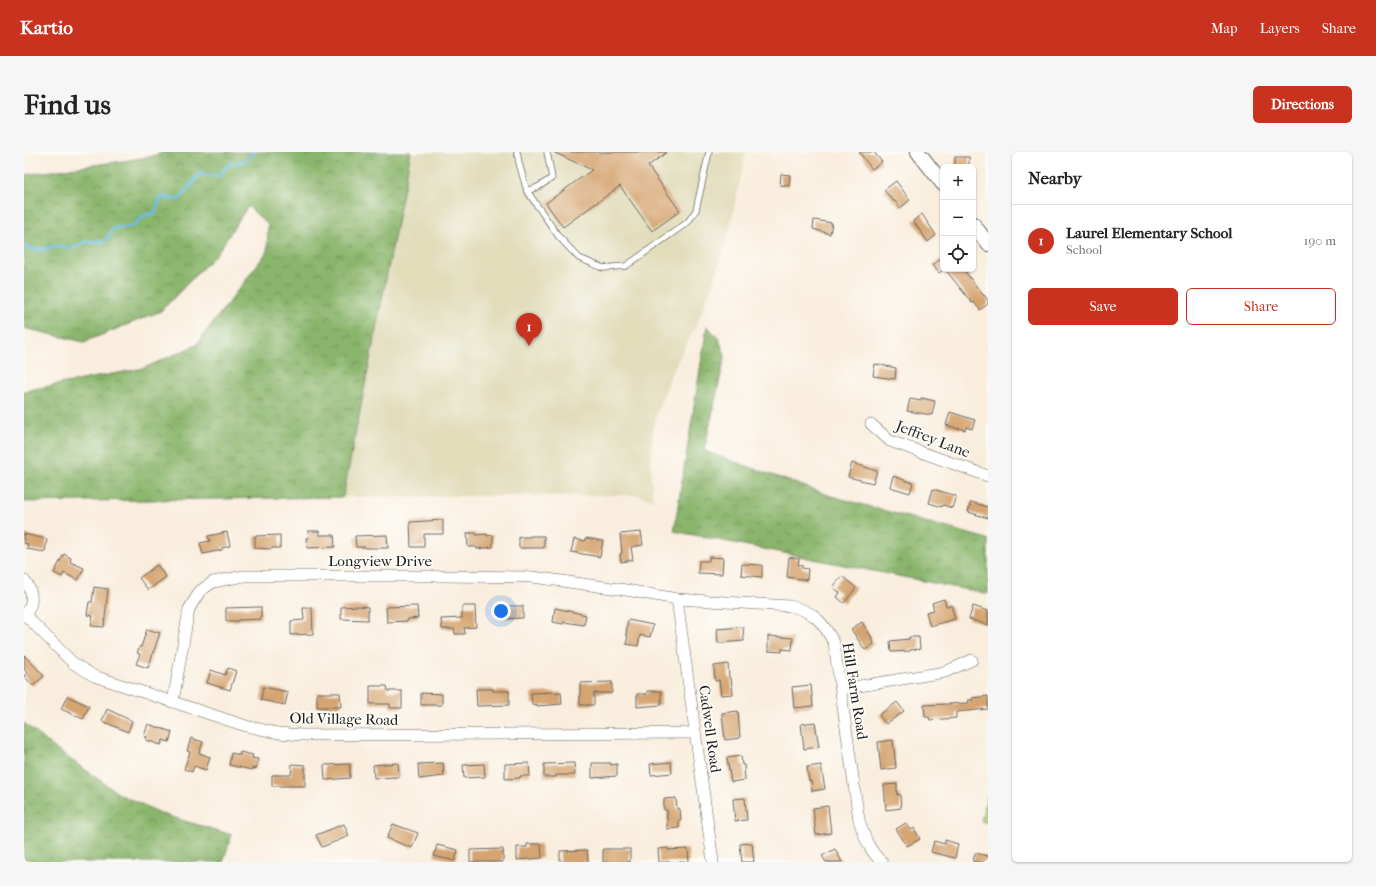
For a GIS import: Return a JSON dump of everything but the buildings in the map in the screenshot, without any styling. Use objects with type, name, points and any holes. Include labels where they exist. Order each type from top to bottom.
[{"type":"street","points":[[918,152],[940,180]]},
{"type":"street","points":[[976,228],[988,244]]},
{"type":"street","name":"Jeffrey Lane","points":[[871,424],[890,441],[988,476]]},
{"type":"street","name":"Longview Drive","points":[[173,702],[189,609],[200,591],[213,582],[244,576],[533,577],[677,599]]},
{"type":"street","name":"Old Village Road","points":[[24,580],[32,594],[32,602],[24,616],[73,663],[94,676],[246,726],[278,733],[302,735],[695,733]]},
{"type":"street","name":"Hill Farm Road","points":[[677,599],[790,606],[802,609],[816,617],[826,628],[834,643],[859,820],[864,837],[870,849],[882,862]]},
{"type":"street","name":"Cadwell Road","points":[[677,599],[713,862]]},
{"type":"street","points":[[841,689],[945,672],[972,660]]},
{"type":"lane","points":[[517,152],[527,191],[559,237],[579,258],[603,268],[626,266],[688,222],[696,210],[708,152]]},
{"type":"lane","points":[[527,191],[538,187],[552,178],[548,154]]},
{"type":"shaded area","points":[[411,152],[746,152],[730,228],[717,272],[698,322],[673,370],[658,409],[653,431],[651,454],[653,500],[637,495],[343,497]]},
{"type":"green space","points":[[165,152],[411,152],[343,497],[24,502],[24,391],[144,368],[196,345],[267,252],[268,225],[248,206],[218,252],[161,311],[84,342],[24,328],[24,175],[150,157]]},
{"type":"green space","points":[[707,326],[719,339],[725,356],[704,451],[831,496],[988,539],[988,594],[674,531]]},
{"type":"green space","points":[[24,723],[57,750],[119,794],[165,815],[232,835],[223,862],[24,862]]},
{"type":"green space","points":[[988,794],[988,823],[981,821]]},
{"type":"waterway","points":[[24,247],[39,250],[56,246],[74,248],[85,242],[105,241],[114,228],[134,226],[143,216],[155,213],[161,197],[179,200],[199,174],[219,176],[229,164],[245,161],[255,152]]},
{"type":"place","name":"Laurel Elementary School","points":[[529,346]]}]
